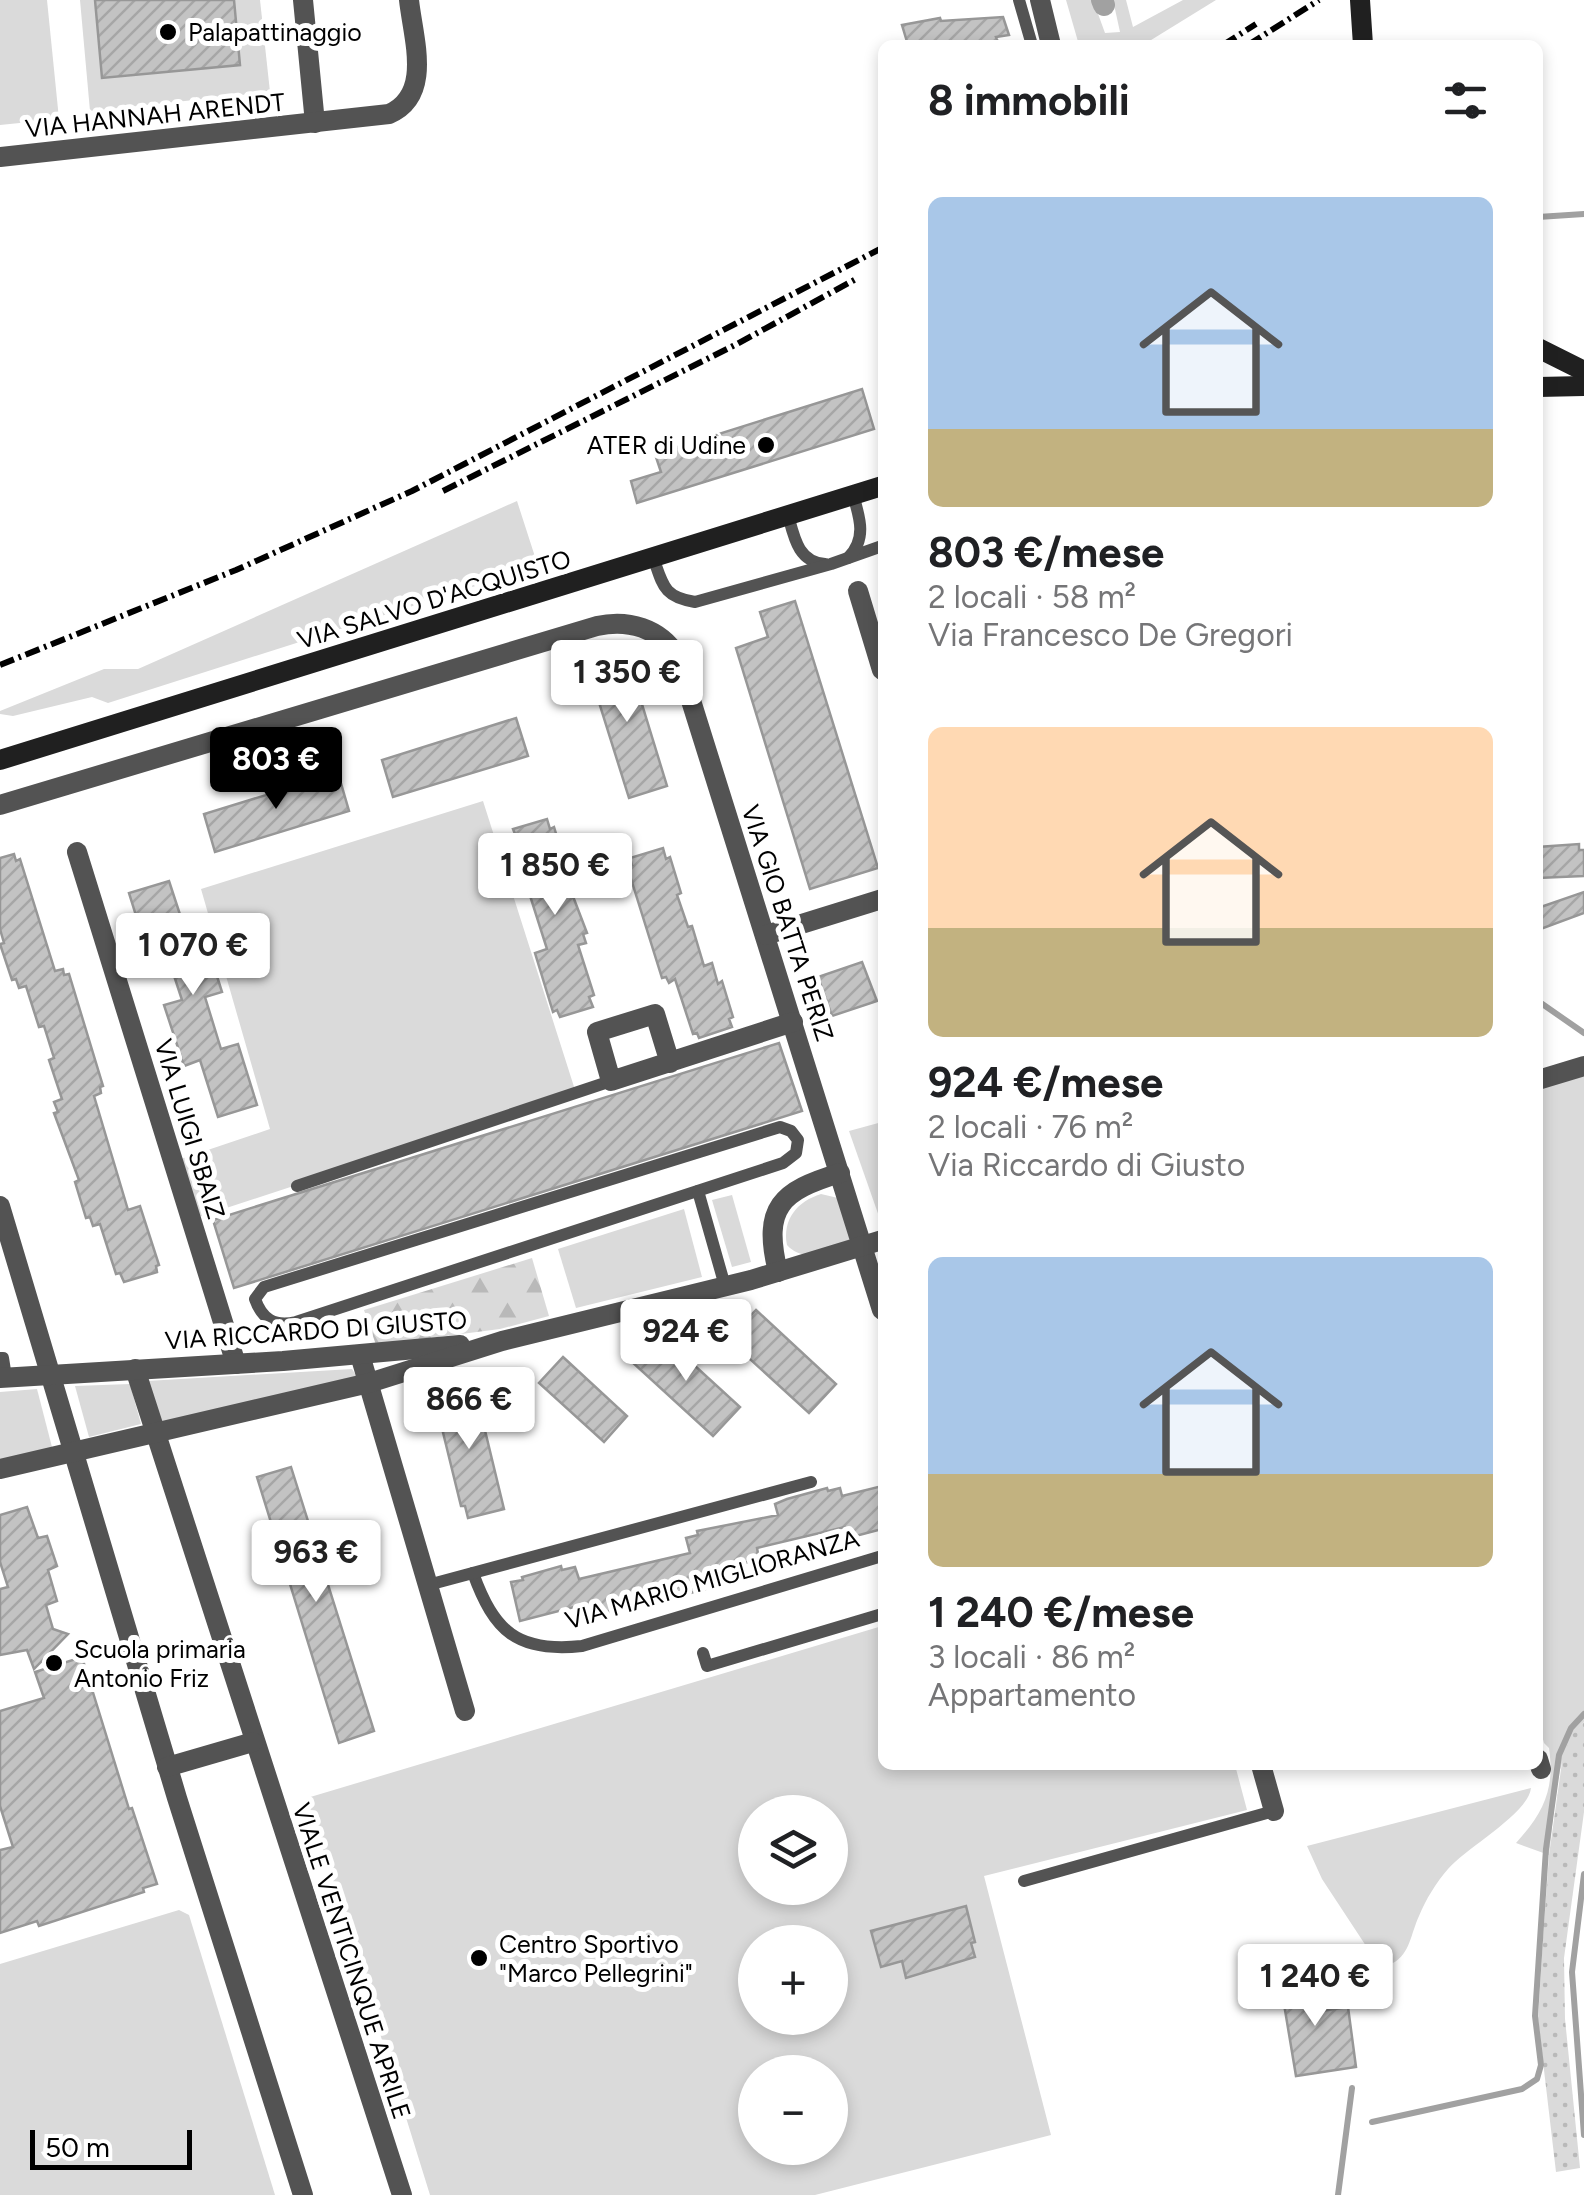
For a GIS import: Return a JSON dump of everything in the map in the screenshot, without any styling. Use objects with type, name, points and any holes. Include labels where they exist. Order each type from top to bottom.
[{"type":"street","points":[[303,0],[315,123]]},
{"type":"street","name":"VIA HANNAH ARENDT","points":[[0,157],[389,114],[408,104],[418,80],[410,0]]},
{"type":"street","points":[[1040,0],[1050,40]]},
{"type":"street","points":[[1360,8],[1363,40]]},
{"type":"street","points":[[1543,350],[1584,371]]},
{"type":"street","points":[[1543,386],[1584,386]]},
{"type":"street","name":"VIA SALVO D'ACQUISTO","points":[[0,760],[878,487]]},
{"type":"street","points":[[858,590],[878,657]]},
{"type":"street","name":"VIA GIO BATTA PERIZ","points":[[0,805],[597,626],[624,623],[645,628],[669,644],[676,656],[840,1173],[872,1243],[878,1283]]},
{"type":"street","name":"VIA LUIGI SBAIZ","points":[[78,852],[236,1364]]},
{"type":"street","points":[[766,934],[878,900]]},
{"type":"street","points":[[670,1063],[656,1014],[596,1032],[612,1081],[670,1063],[793,1022]]},
{"type":"street","points":[[1543,1078],[1584,1066]]},
{"type":"street","points":[[778,1272],[772,1232],[783,1202],[794,1190],[840,1173]]},
{"type":"street","points":[[0,1206],[167,1767],[302,2195]]},
{"type":"street","name":"VIA RICCARDO DI GIUSTO","points":[[0,1468],[368,1383],[502,1341],[778,1272],[872,1243]]},
{"type":"street","name":"VIA RICCARDO DI GIUSTO","points":[[2,1371],[51,1374],[236,1364],[502,1341]]},
{"type":"street","points":[[360,1355],[465,1711]]},
{"type":"street","name":"VIA RICCARDO DI GIUSTO","points":[[135,1369],[156,1432]]},
{"type":"street","name":"VIALE VENTICINQUE APRILE","points":[[156,1432],[402,2195]]},
{"type":"street","points":[[167,1767],[254,1742]]},
{"type":"street","points":[[1262,1770],[1274,1811]]},
{"type":"lane","points":[[1020,0],[1031,40]]},
{"type":"lane","points":[[847,559],[856,550],[861,534],[853,495]]},
{"type":"lane","points":[[788,515],[803,555],[811,562],[831,564]]},
{"type":"lane","points":[[652,557],[664,588],[676,599],[695,602],[878,547]]},
{"type":"lane","points":[[297,1186],[612,1081]]},
{"type":"lane","points":[[773,1128],[791,1130],[798,1140],[796,1153],[783,1163],[698,1191],[296,1322],[276,1324],[268,1320],[255,1298],[264,1287],[773,1128]]},
{"type":"lane","points":[[698,1191],[724,1286]]},
{"type":"lane","points":[[428,1585],[811,1482]]},
{"type":"lane","name":"VIA MARIO MIGLIORANZA","points":[[473,1573],[496,1624],[526,1642],[562,1648],[600,1641],[878,1557]]},
{"type":"lane","points":[[703,1653],[707,1666],[878,1615]]},
{"type":"lane","points":[[1024,1880],[1274,1811]]},
{"type":"green space","points":[[0,0],[47,0],[59,119],[0,125]]},
{"type":"green space","points":[[80,0],[260,0],[270,92],[90,111]]},
{"type":"green space","points":[[1066,0],[1093,0],[1105,33],[1120,32],[1113,0],[1126,0],[1133,27],[1183,0],[1216,0],[1151,40],[1078,40]]},
{"type":"green space","points":[[517,501],[538,566],[108,703],[92,697],[13,716],[0,714],[104,669],[138,669]]},
{"type":"green space","points":[[483,801],[576,1093],[199,1217],[181,1159],[270,1129],[201,889]]},
{"type":"green space","points":[[1584,1076],[1584,1722],[1561,1767],[1549,1855],[1516,1843],[1540,1810],[1550,1776],[1549,1748],[1543,1739],[1543,1088]]},
{"type":"green space","points":[[878,1123],[878,1214],[849,1131]]},
{"type":"green space","points":[[821,1194],[838,1198],[851,1230],[849,1240],[817,1253],[801,1254],[787,1245],[789,1219],[805,1201]]},
{"type":"green space","points":[[732,1195],[751,1262],[732,1267],[712,1200]]},
{"type":"green space","points":[[684,1209],[702,1277],[576,1308],[558,1249]]},
{"type":"green space","points":[[532,1258],[549,1316],[500,1329],[376,1345],[364,1310]]},
{"type":"green space","points":[[352,1369],[359,1380],[161,1422],[147,1381]]},
{"type":"green space","points":[[130,1384],[141,1424],[89,1437],[75,1386]]},
{"type":"green space","points":[[37,1389],[53,1451],[0,1461],[0,1392]]},
{"type":"green space","points":[[878,1627],[878,1770],[1236,1770],[1247,1810],[984,1876],[1051,2135],[815,2195],[430,2195],[307,1798]]},
{"type":"green space","points":[[1584,1722],[1584,1812],[1564,1958],[1565,2019],[1580,2168],[1556,2172],[1538,2019],[1543,1938],[1549,1855],[1563,1755]]},
{"type":"green space","points":[[1531,1788],[1519,1809],[1444,1874],[1425,1903],[1407,1949],[1393,1963],[1379,1960],[1370,1952],[1322,1879],[1307,1846]]},
{"type":"green space","points":[[179,1910],[189,1915],[275,2195],[0,2195],[0,1964]]},
{"type":"building","name":"Palapattinaggio","points":[[95,0],[234,0],[240,65],[102,78]]},
{"type":"building","points":[[1003,17],[1009,35],[996,37],[997,40],[906,40],[902,25],[940,18],[941,21]]},
{"type":"building","name":"ATER di Udine","points":[[862,389],[874,429],[637,503],[631,481],[661,472],[655,454]]},
{"type":"building","points":[[795,601],[878,868],[810,889],[736,648],[768,637],[760,612]]},
{"type":"building","points":[[626,652],[667,786],[629,798],[587,664]]},
{"type":"building","points":[[516,718],[528,756],[393,797],[382,760]]},
{"type":"building","points":[[338,773],[349,811],[215,852],[204,814]]},
{"type":"building","points":[[547,819],[550,829],[554,827],[565,863],[561,865],[587,933],[583,934],[586,943],[578,945],[594,995],[589,997],[593,1007],[560,1017],[557,1010],[553,1012],[535,953],[547,949],[511,836],[515,834],[513,829]]},
{"type":"building","points":[[1579,844],[1579,850],[1584,850],[1584,876],[1543,878],[1543,847]]},
{"type":"building","points":[[663,848],[666,859],[670,857],[681,893],[677,895],[688,927],[692,926],[704,966],[712,963],[733,1017],[729,1019],[732,1027],[699,1038],[697,1033],[693,1034],[675,979],[669,983],[666,977],[662,978],[627,866],[632,865],[630,858]]},
{"type":"building","points":[[14,854],[16,861],[20,859],[55,971],[63,969],[64,975],[69,974],[103,1086],[101,1093],[94,1096],[128,1210],[140,1206],[159,1265],[157,1272],[124,1282],[120,1273],[116,1274],[100,1224],[93,1226],[90,1217],[86,1218],[75,1182],[79,1180],[54,1113],[58,1112],[54,1102],[62,1099],[49,1060],[54,1058],[44,1026],[39,1027],[26,986],[19,988],[16,979],[12,980],[0,944],[4,943],[0,929],[0,858]]},
{"type":"building","points":[[169,881],[187,936],[203,932],[222,992],[205,997],[221,1049],[238,1044],[257,1105],[218,1117],[200,1060],[184,1066],[164,1005],[182,1000],[165,948],[148,954],[129,893]]},
{"type":"building","points":[[1584,892],[1584,913],[1543,928],[1543,906]]},
{"type":"building","points":[[862,962],[877,1001],[832,1016],[818,977]]},
{"type":"building","points":[[779,1043],[802,1111],[234,1288],[213,1220]]},
{"type":"building","points":[[756,1310],[836,1384],[809,1413],[728,1339]]},
{"type":"building","points":[[659,1333],[740,1407],[713,1436],[632,1362]]},
{"type":"building","points":[[563,1357],[627,1416],[604,1442],[539,1383]]},
{"type":"building","points":[[474,1385],[504,1509],[468,1518],[465,1506],[461,1506],[437,1408],[438,1394]]},
{"type":"building","points":[[291,1467],[374,1731],[339,1743],[257,1477]]},
{"type":"building","points":[[878,1487],[878,1530],[848,1538],[845,1527],[757,1548],[759,1559],[702,1575],[705,1589],[583,1622],[578,1606],[520,1621],[511,1582],[523,1580],[522,1577],[561,1566],[562,1570],[575,1567],[579,1579],[690,1553],[686,1538],[698,1535],[697,1531],[778,1515],[775,1504],[827,1488],[840,1488],[842,1496]]},
{"type":"building","points":[[27,1507],[38,1538],[47,1536],[57,1566],[48,1570],[57,1601],[46,1605],[53,1629],[68,1634],[34,1669],[27,1650],[0,1655],[0,1589],[8,1587],[0,1562],[0,1515]]},
{"type":"building","points":[[82,1657],[129,1809],[132,1808],[157,1884],[143,1888],[144,1892],[39,1926],[37,1921],[0,1933],[0,1850],[13,1847],[0,1806],[0,1711],[44,1698],[35,1672]]},
{"type":"building","points":[[966,1906],[975,1957],[906,1978],[902,1961],[881,1967],[871,1931]]},
{"type":"building","points":[[1307,1969],[1314,2012],[1348,2007],[1356,2067],[1296,2076],[1279,1974]]},
{"type":"waterway","points":[[1102,0],[1104,5]]},
{"type":"waterway","points":[[1543,217],[1584,214]]},
{"type":"waterway","points":[[1543,1004],[1584,1033]]},
{"type":"waterway","points":[[1372,2122],[1522,2089],[1537,2079],[1541,2065],[1535,2016],[1546,1849],[1559,1755],[1571,1728],[1584,1714]]},
{"type":"waterway","points":[[1584,1874],[1572,1972],[1584,2135]]},
{"type":"waterway","points":[[1338,2195],[1352,2088]]},
{"type":"railway","points":[[1256,40],[1319,0]]},
{"type":"railway","points":[[1231,40],[1256,24]]},
{"type":"railway","points":[[0,665],[236,570],[412,491],[878,250]]},
{"type":"railway","points":[[443,491],[737,344],[856,279]]},
{"type":"place","name":"Palapattinaggio","points":[[168,32]]},
{"type":"place","name":"ATER di Udine","points":[[766,445]]},
{"type":"place","name":"Scuola primaria Antonio Friz","points":[[54,1663]]},
{"type":"place","name":"Centro Sportivo \"Marco Pellegrini\"","points":[[479,1958]]}]
